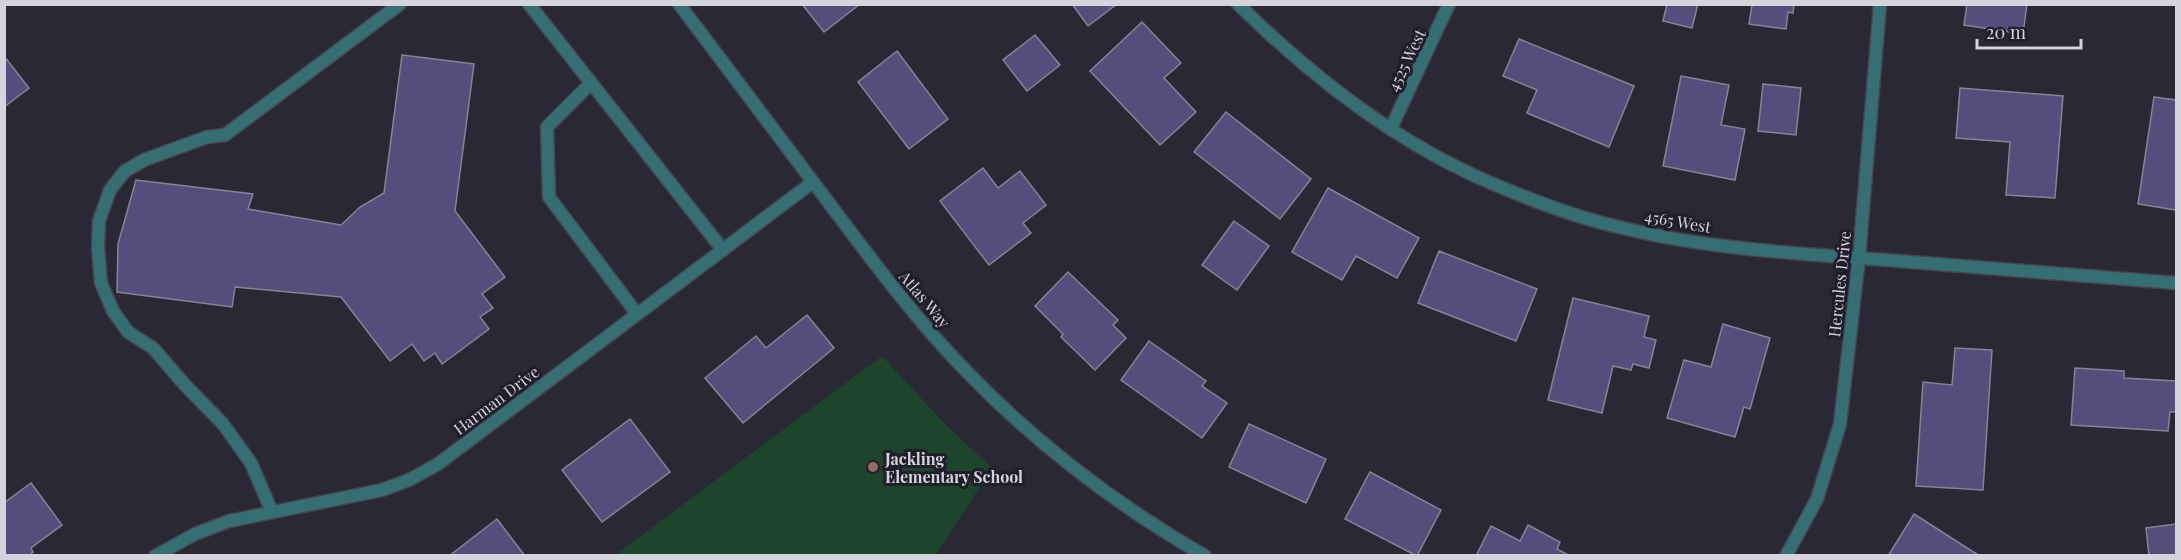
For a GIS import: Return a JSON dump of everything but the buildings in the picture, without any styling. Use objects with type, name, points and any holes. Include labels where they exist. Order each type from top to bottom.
[{"type":"street","points":[[272,512],[251,463],[223,424],[185,386],[153,348],[128,332],[113,311],[101,284],[98,248],[99,221],[110,190],[125,171],[144,160],[207,137],[225,135],[400,4]]},
{"type":"street","points":[[529,4],[723,250]]},
{"type":"street","name":"Atlas Way","points":[[679,4],[892,285],[968,373],[1013,417],[1108,494],[1159,530],[1205,555]]},
{"type":"street","name":"4565 West","points":[[1238,4],[1306,68],[1344,98],[1442,159],[1500,188],[1554,208],[1622,228],[1691,242],[2176,283]]},
{"type":"street","name":"4525 West","points":[[1391,128],[1449,4]]},
{"type":"street","name":"Hercules Drive","points":[[1786,555],[1817,499],[1840,424],[1859,258],[1880,4]]},
{"type":"street","points":[[591,83],[547,127],[549,197],[637,314]]},
{"type":"street","name":"Harman Drive","points":[[155,555],[195,534],[229,521],[352,498],[409,480],[456,451],[813,182]]},
{"type":"green space","name":"Jackling Elementary School","points":[[882,356],[946,425],[992,468],[936,555],[615,555]]},
{"type":"place","name":"Jackling Elementary School","points":[[873,467]]}]
